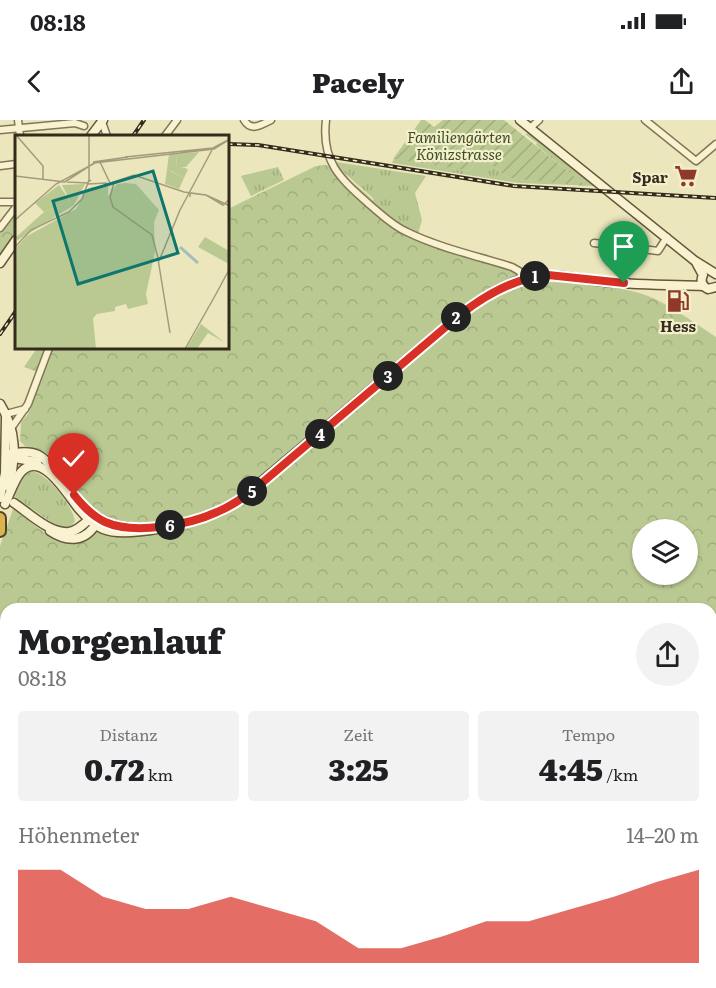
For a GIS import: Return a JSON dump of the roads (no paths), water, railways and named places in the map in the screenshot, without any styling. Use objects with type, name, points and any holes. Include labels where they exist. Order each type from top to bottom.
[{"type":"highway","points":[[0,518],[0,531]]},
{"type":"main road","points":[[520,120],[667,237],[695,261],[707,277],[711,289],[716,287]]},
{"type":"main road","points":[[93,135],[103,121]]},
{"type":"main road","points":[[0,263],[15,241]]},
{"type":"main road","points":[[10,457],[38,462],[94,520],[110,531],[130,532],[164,526],[217,512],[243,497],[461,314],[493,293],[525,279],[548,275],[611,282],[685,285],[707,277]]},
{"type":"main road","points":[[0,404],[12,427],[10,457],[5,473],[6,502]]},
{"type":"main road","points":[[6,414],[10,457]]},
{"type":"main road","points":[[0,472],[10,457],[23,452],[46,458],[94,520]]},
{"type":"main road","points":[[0,518],[18,476],[25,468],[38,466],[52,474]]},
{"type":"main road","points":[[66,492],[68,501],[78,516],[78,528]]},
{"type":"main road","points":[[6,502],[60,531],[69,532],[94,520]]},
{"type":"main road","points":[[39,520],[57,535],[69,540],[84,536],[94,520]]},
{"type":"street","points":[[18,120],[20,135]]},
{"type":"street","points":[[166,135],[177,120]]},
{"type":"street","points":[[244,120],[246,124],[253,127],[271,120]]},
{"type":"street","points":[[326,120],[326,146],[334,169],[345,182],[392,223],[417,236],[512,267],[519,271],[525,279]]},
{"type":"street","points":[[530,128],[539,120]]},
{"type":"street","points":[[645,120],[696,161],[716,144]]},
{"type":"street","points":[[0,130],[75,123],[84,126]]},
{"type":"street","points":[[0,166],[15,164]]},
{"type":"street","points":[[0,228],[15,209]]},
{"type":"street","points":[[594,243],[658,251],[667,237]]},
{"type":"street","points":[[12,427],[25,409],[48,350]]},
{"type":"street","points":[[6,414],[25,409]]},
{"type":"railway","points":[[134,135],[144,120]]},
{"type":"railway","points":[[230,144],[258,145],[514,186],[716,198]]},
{"type":"railway","points":[[0,334],[15,312]]},
{"type":"place","name":"Spar","points":[[686,176]]},
{"type":"place","name":"Hess","points":[[678,301]]},
{"type":"park label","name":"Familiengärten Könizstrasse","points":[[459,144]]}]
